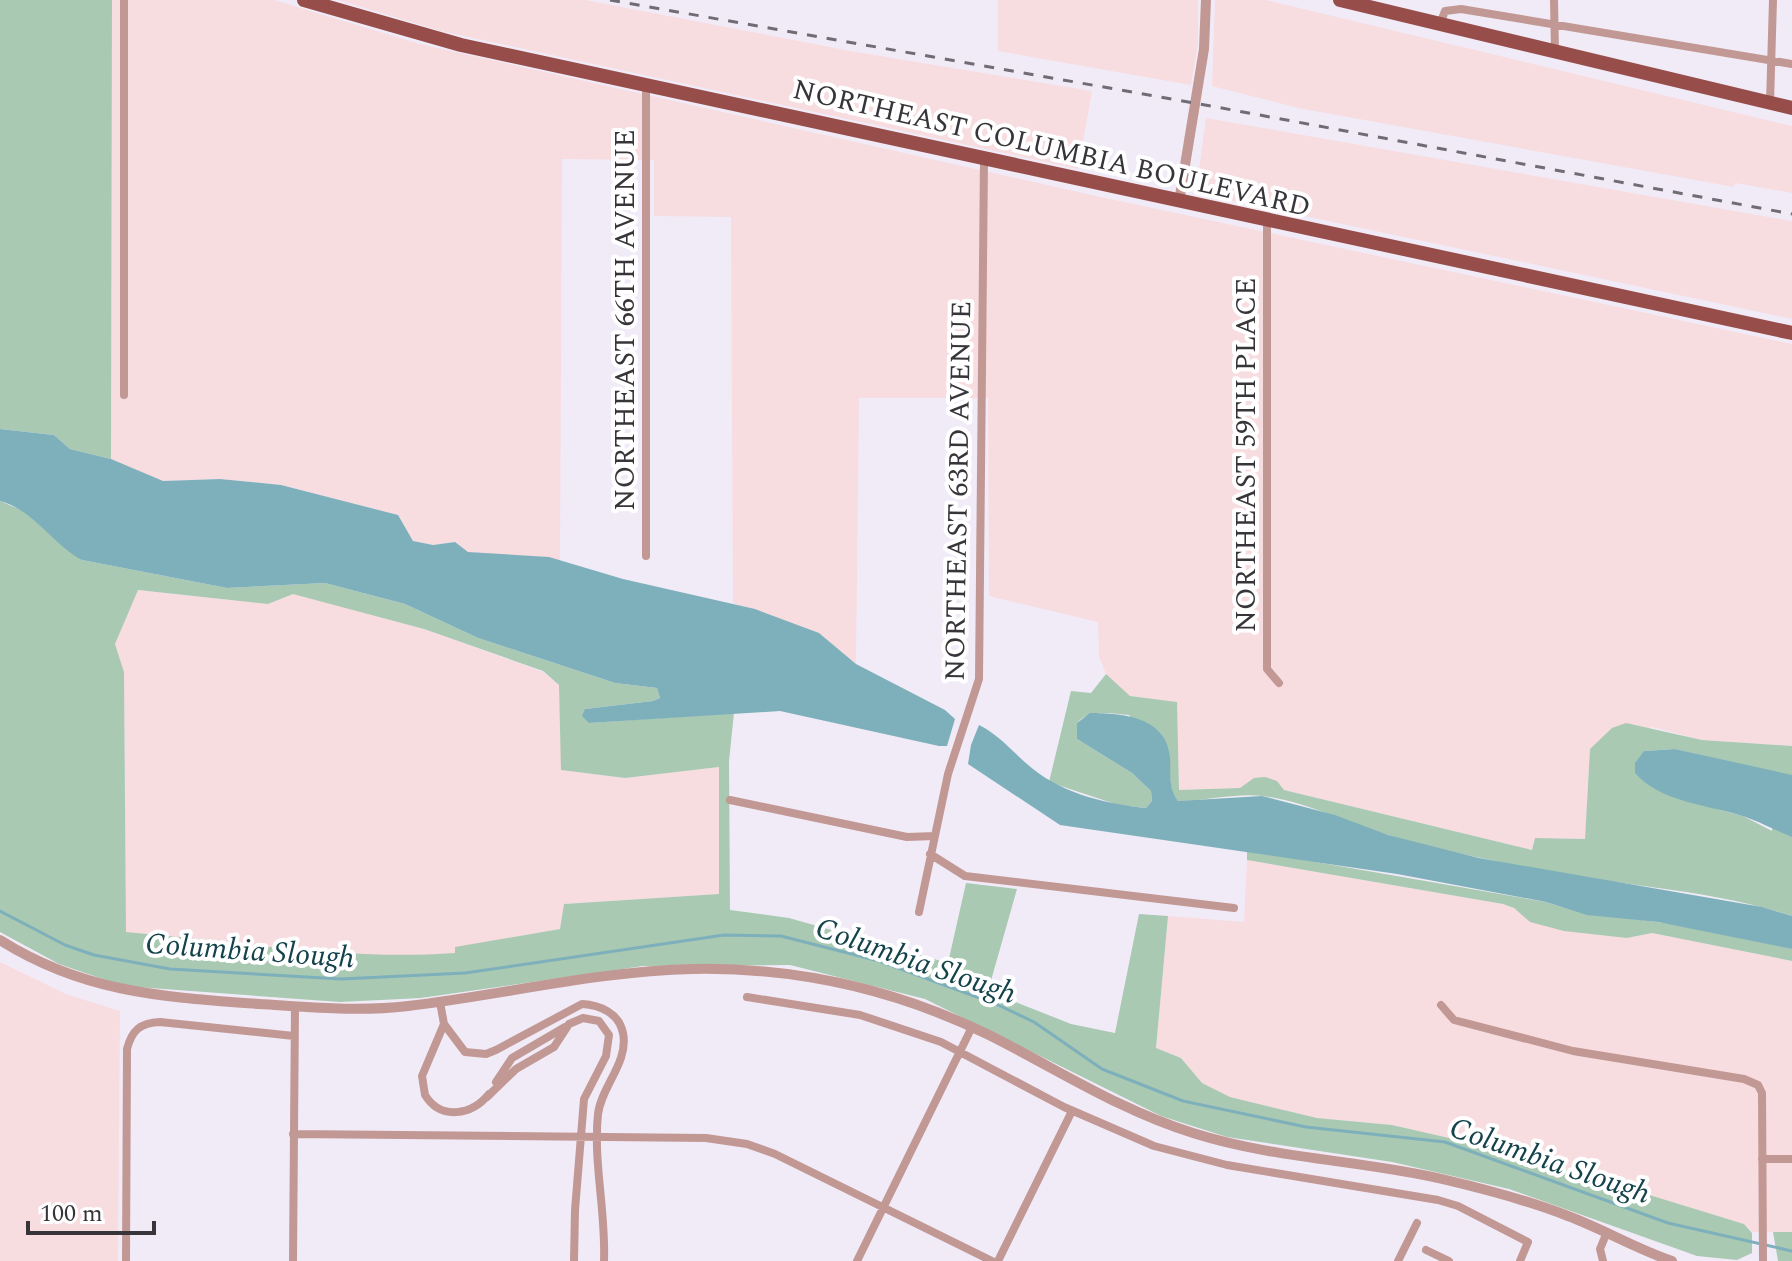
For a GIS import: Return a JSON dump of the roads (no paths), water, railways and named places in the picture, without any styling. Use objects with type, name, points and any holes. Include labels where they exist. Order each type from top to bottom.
[{"type":"main road","name":"NORTHEAST COLUMBIA BOULEVARD","points":[[304,0],[420,36],[1267,222],[1429,253],[1792,333]]},
{"type":"main road","points":[[1340,0],[1792,108]]},
{"type":"street","points":[[124,0],[124,395]]},
{"type":"street","points":[[1179,202],[1202,61],[1206,0]]},
{"type":"street","points":[[1554,0],[1555,52]]},
{"type":"street","points":[[1770,103],[1773,0]]},
{"type":"street","points":[[1440,24],[1445,11],[1454,8],[1792,64]]},
{"type":"street","name":"NORTHEAST 66TH AVENUE","points":[[646,84],[646,556]]},
{"type":"street","name":"NORTHEAST 63RD AVENUE","points":[[919,912],[948,774],[979,679],[984,159]]},
{"type":"street","name":"NORTHEAST 59TH PLACE","points":[[1267,222],[1267,669],[1279,683]]},
{"type":"street","points":[[730,800],[907,837],[935,836]]},
{"type":"street","points":[[930,854],[965,876],[1234,908]]},
{"type":"street","points":[[0,940],[65,974],[119,990],[295,1006],[381,1009],[653,971],[739,970],[795,975],[871,990],[972,1027],[1101,1097],[1193,1133],[1271,1153],[1444,1180],[1536,1204],[1672,1261]]},
{"type":"street","points":[[747,997],[860,1015],[960,1051],[1072,1111],[1154,1146],[1227,1165],[1438,1200],[1458,1206],[1528,1242],[1520,1261]]},
{"type":"street","points":[[440,1002],[444,1024],[465,1052],[486,1054],[582,1004],[594,1005],[615,1017],[624,1036],[624,1048],[602,1098],[597,1137],[604,1261]]},
{"type":"street","points":[[1441,1005],[1454,1020],[1573,1051],[1744,1079],[1758,1085],[1762,1093],[1763,1258]]},
{"type":"street","points":[[293,1261],[295,1006]]},
{"type":"street","points":[[444,1024],[422,1076],[425,1095],[430,1103],[452,1112],[476,1107],[487,1097],[512,1058],[569,1024],[591,1018],[599,1021],[609,1035],[606,1056],[584,1099],[574,1261]]},
{"type":"street","points":[[126,1261],[127,1049],[134,1031],[149,1022],[160,1022],[294,1036]]},
{"type":"street","points":[[857,1261],[972,1027]]},
{"type":"street","points":[[293,1134],[713,1138],[747,1144],[995,1261],[1072,1111]]},
{"type":"street","points":[[1762,1159],[1792,1159]]},
{"type":"street","points":[[1398,1261],[1417,1223]]},
{"type":"street","points":[[1603,1261],[1600,1249],[1607,1232]]},
{"type":"street","points":[[1426,1250],[1449,1261]]},
{"type":"water","points":[[0,429],[54,435],[70,449],[111,459],[163,481],[220,479],[281,485],[398,515],[413,541],[433,545],[455,542],[468,552],[549,557],[623,579],[755,609],[819,633],[856,664],[945,710],[955,719],[947,746],[780,711],[589,723],[582,716],[585,709],[653,701],[660,698],[657,688],[615,683],[478,638],[405,604],[325,583],[227,588],[82,560],[33,519],[0,501]]},
{"type":"water","points":[[1090,713],[1129,716],[1152,726],[1161,734],[1167,744],[1171,786],[1178,801],[1262,796],[1335,815],[1388,835],[1479,858],[1762,907],[1792,916],[1792,949],[1658,922],[1587,915],[1546,902],[1397,874],[1060,825],[968,764],[979,725],[1058,785],[1116,804],[1146,808],[1152,801],[1151,791],[1132,773],[1077,739],[1077,723]]},
{"type":"water","points":[[1675,749],[1792,775],[1792,837],[1746,817],[1670,796],[1645,783],[1635,773],[1635,763],[1644,751]]},
{"type":"waterway","name":"Columbia Slough","points":[[0,911],[65,945],[94,955],[170,969],[341,979],[465,973],[724,935],[781,936],[879,961],[996,1004],[1034,1022],[1102,1069],[1183,1101],[1306,1127],[1445,1142],[1668,1223],[1792,1251]]},
{"type":"railway","points":[[610,0],[1211,106],[1792,214]]}]
